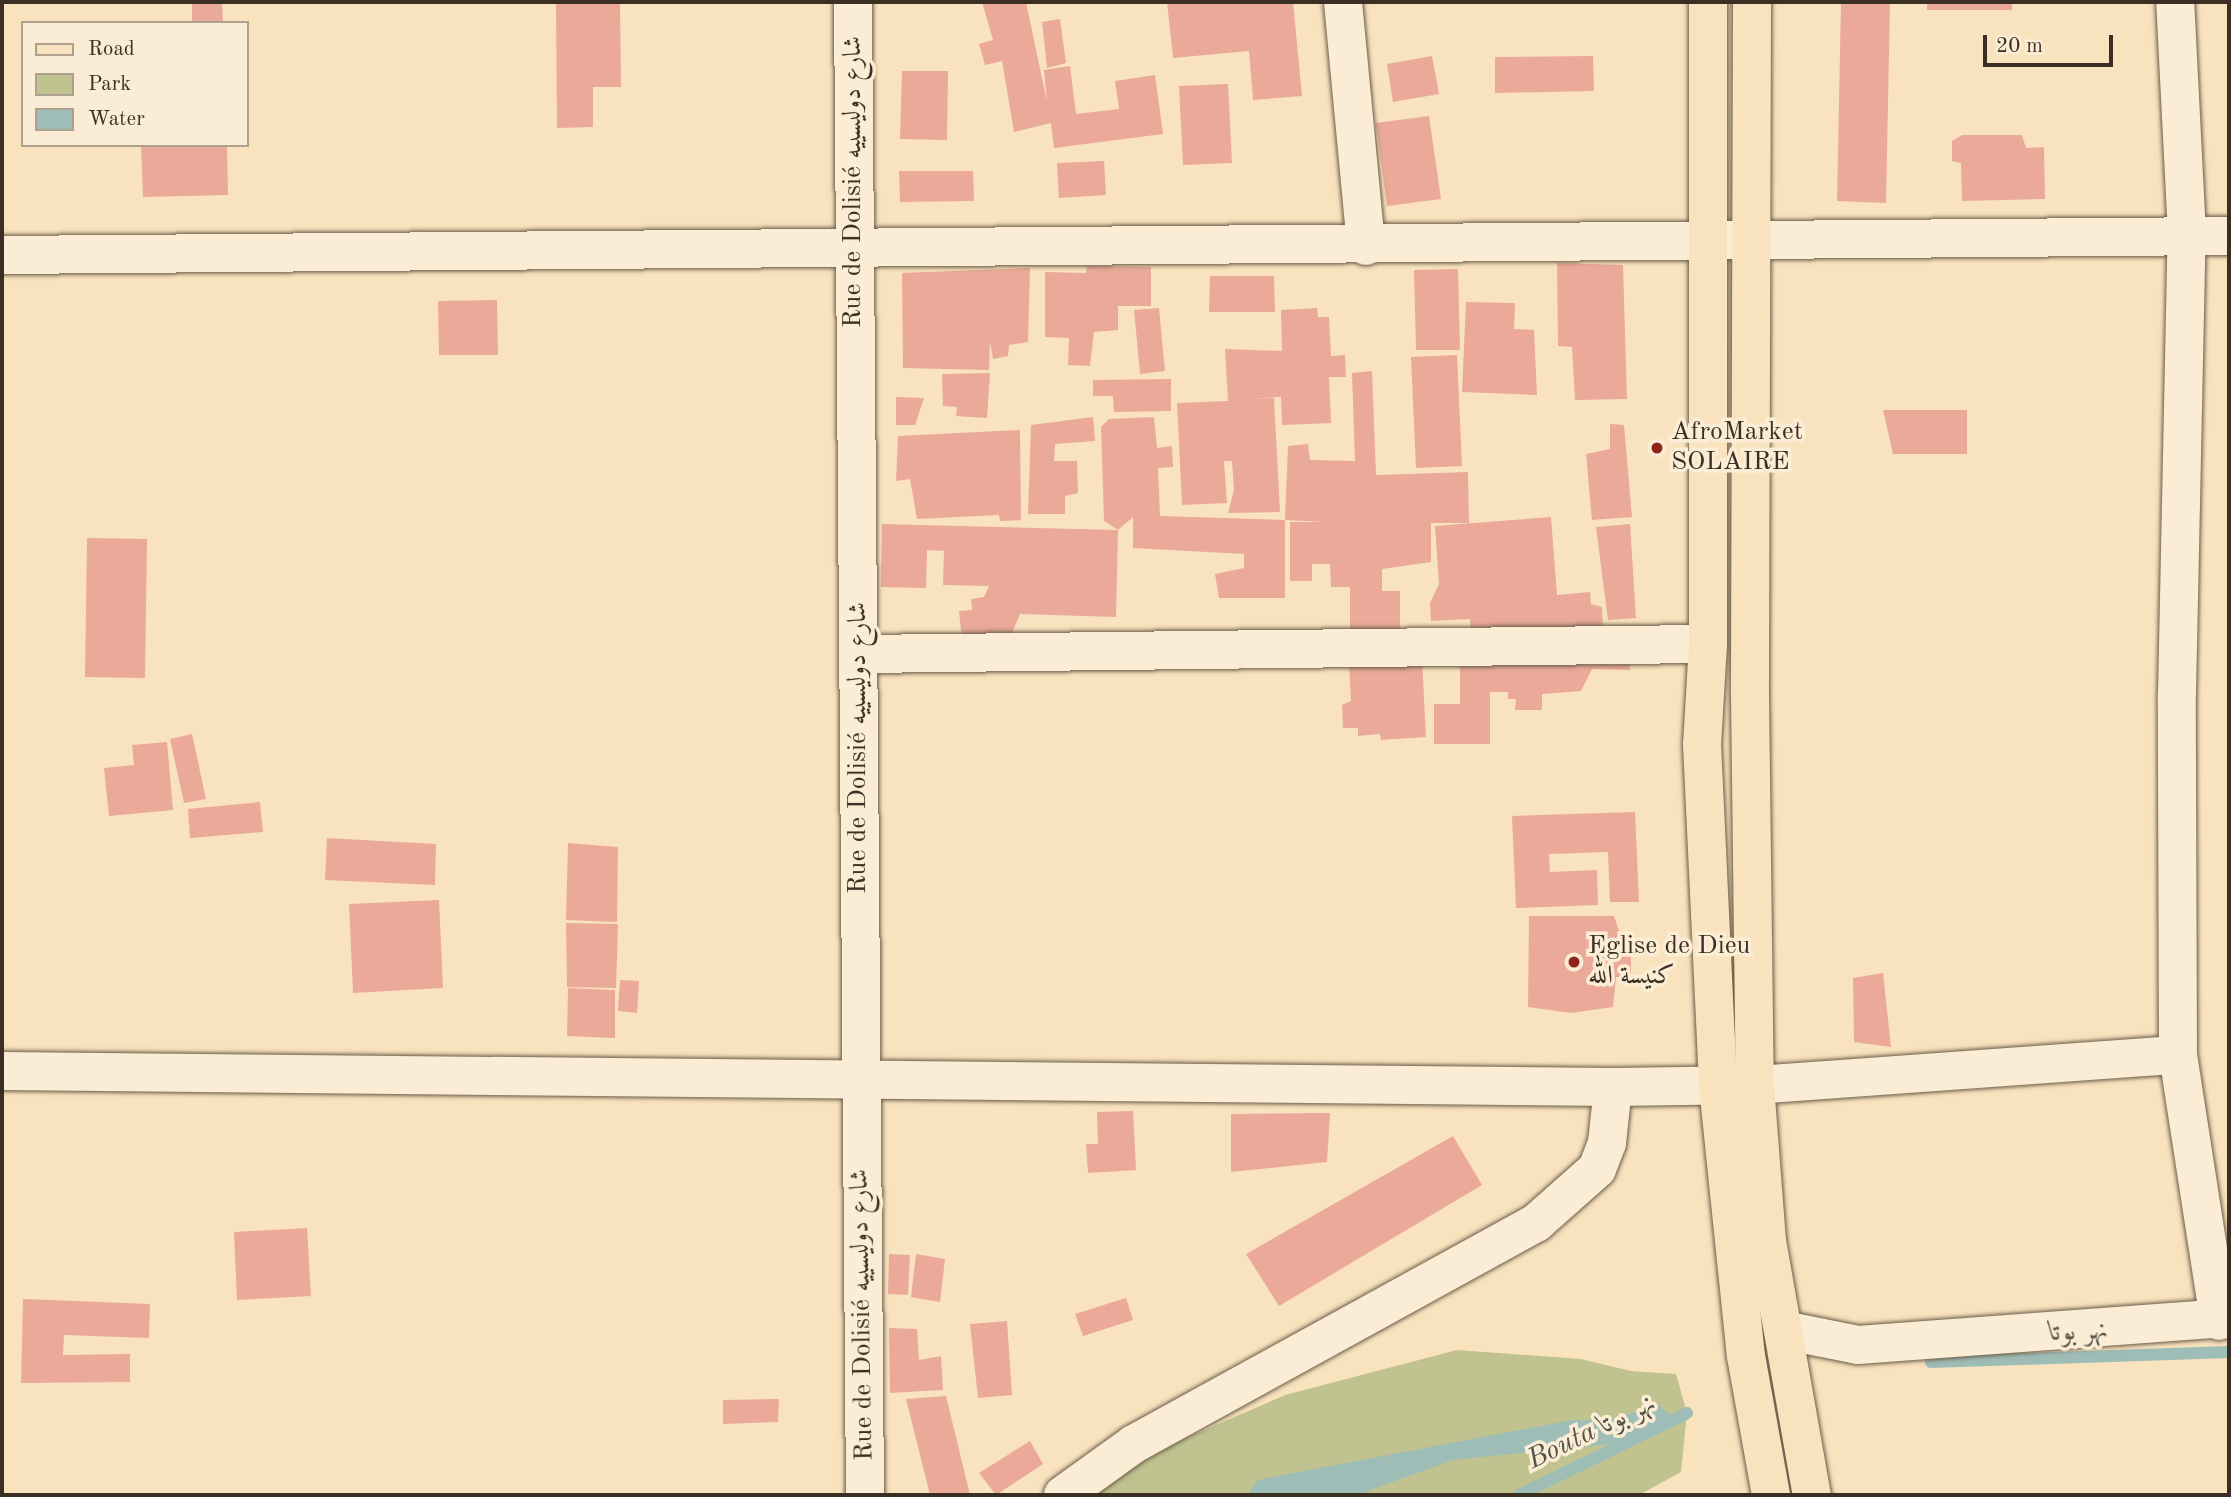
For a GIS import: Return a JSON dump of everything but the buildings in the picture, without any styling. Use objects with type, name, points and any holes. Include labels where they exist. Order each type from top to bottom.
[{"type":"main road","points":[[1708,2],[1708,644],[1702,744],[1737,1085],[1768,1241],[1810,1485]]},
{"type":"main road","points":[[1752,2],[1750,695],[1737,1085],[1746,1356],[1770,1488]]},
{"type":"street","name":"Rue de Dolisié شارع دوليسييه","points":[[853,2],[865,1495]]},
{"type":"street","points":[[1343,2],[1366,246]]},
{"type":"street","points":[[1784,1342],[1858,1345],[2224,1320],[2178,1055],[2177,722],[2188,235],[2175,2]]},
{"type":"street","points":[[2,255],[855,247],[1366,246],[1753,236],[2229,236]]},
{"type":"street","points":[[860,654],[1708,644]]},
{"type":"street","points":[[2,1071],[1613,1087],[1737,1085],[2178,1055]]},
{"type":"street","points":[[1063,1495],[1134,1444],[1535,1223],[1597,1169],[1607,1143],[1613,1087]]},
{"type":"green space","points":[[1457,1350],[1581,1359],[1631,1371],[1676,1374],[1687,1413],[1681,1472],[1639,1495],[1088,1495],[1124,1465],[1285,1395]]},
{"type":"water","points":[[1659,1405],[1679,1423],[1620,1443],[1453,1460],[1357,1495],[1248,1495],[1257,1480],[1572,1420],[1609,1420]]},
{"type":"waterway","name":"نهر بوتا","points":[[1931,1362],[2229,1352]]},
{"type":"waterway","name":"Bouta نهر بوتا","points":[[1519,1495],[1687,1413]]},
{"type":"place","name":"AfroMarket SOLAIRE","points":[[1657,448]]},
{"type":"place","name":"Eglise de Dieu كنيسة الله","points":[[1574,962]]}]
